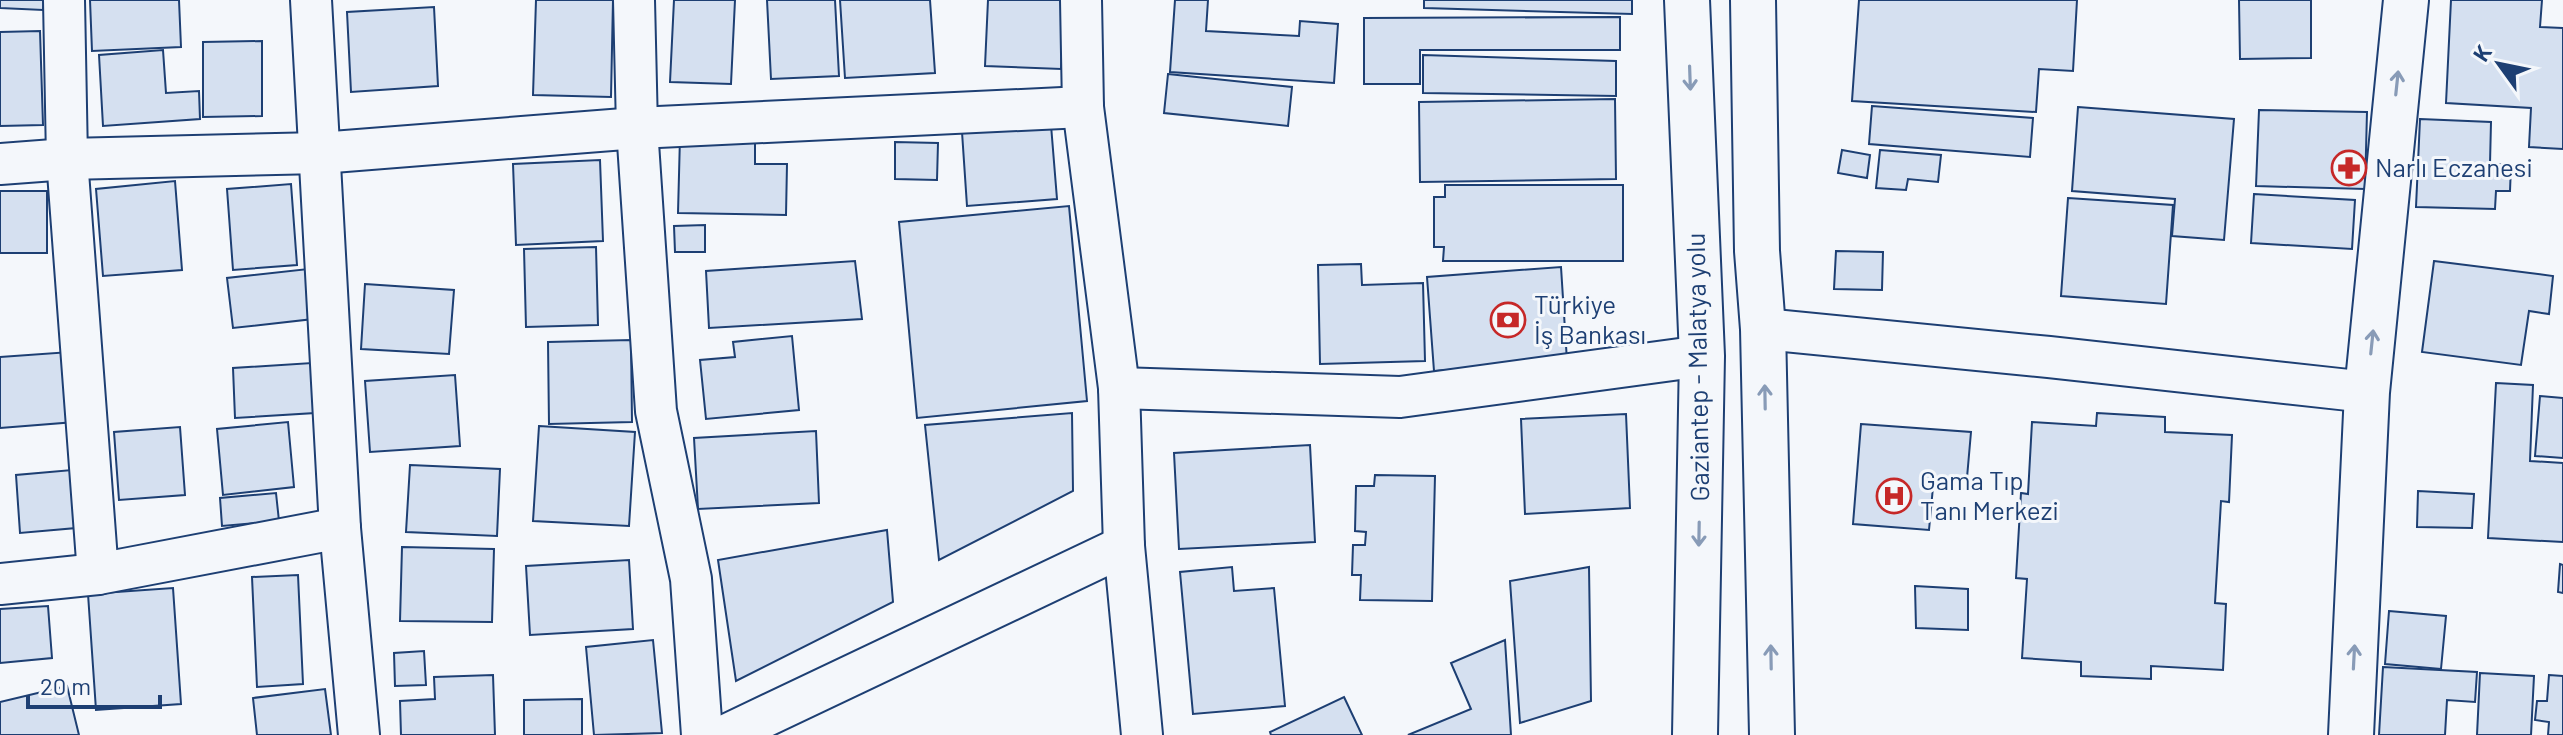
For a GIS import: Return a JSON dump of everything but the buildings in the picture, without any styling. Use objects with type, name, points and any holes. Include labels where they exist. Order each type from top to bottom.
[{"type":"main road","name":"Gaziantep - Malatya yolu","points":[[1687,0],[1702,356],[1695,735]]},
{"type":"main road","points":[[1753,0],[1757,251],[1763,329],[1772,734]]},
{"type":"main road","points":[[2351,735],[2367,392],[2406,0]]},
{"type":"street","points":[[64,0],[67,159],[98,574]]},
{"type":"street","points":[[311,0],[340,528],[359,735]]},
{"type":"street","points":[[634,0],[637,128],[656,411],[691,579],[702,735]]},
{"type":"street","points":[[1081,0],[1083,107],[1119,388],[1124,546],[1142,735]]},
{"type":"street","points":[[0,164],[67,159],[320,153],[637,128],[1083,107]]},
{"type":"street","points":[[1763,329],[2367,392]]},
{"type":"street","points":[[1119,388],[1400,397],[1702,356]]},
{"type":"street","points":[[0,584],[98,574],[340,528]]},
{"type":"street","points":[[726,735],[1124,546]]},
{"type":"street","points":[[1772,734],[1789,735]]},
{"type":"place","name":"Narlı Eczanesi","points":[[2349,168]]},
{"type":"place","name":"Türkiye İş Bankası","points":[[1508,320]]},
{"type":"place","name":"Gama Tıp Tanı Merkezi","points":[[1894,496]]}]
